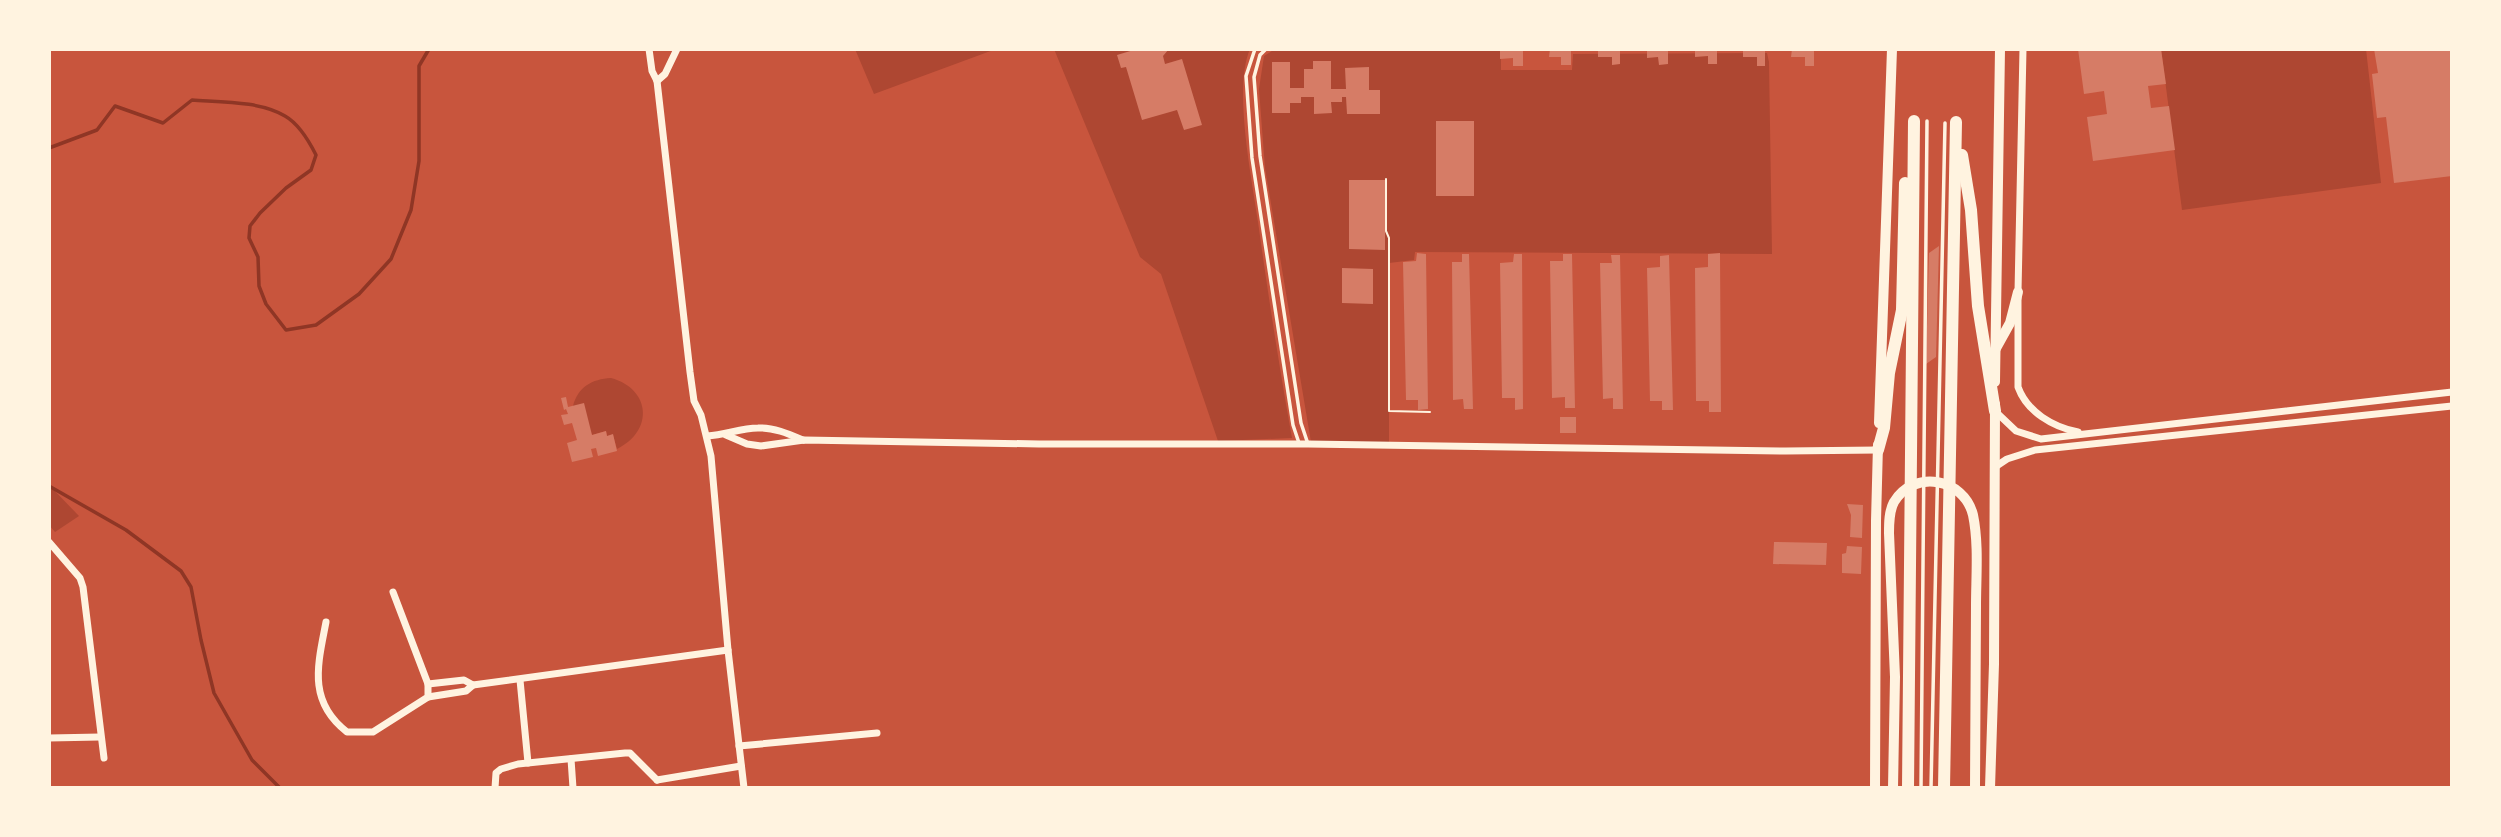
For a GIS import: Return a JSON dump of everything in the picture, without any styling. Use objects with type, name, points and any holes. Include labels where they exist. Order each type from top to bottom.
[{"type":"highway","points":[[1878,450],[1884,428],[1889,373],[1902,310],[1906,165],[1920,121]]},
{"type":"highway","points":[[1908,788],[1920,121]]},
{"type":"highway","points":[[1951,122],[1971,210],[1974,276],[1982,342],[1995,411]]},
{"type":"highway","points":[[1944,788],[1951,122]]},
{"type":"main road","points":[[1875,788],[1875,521],[1892,49]]},
{"type":"main road","points":[[1990,788],[2000,49]]},
{"type":"main road","points":[[1995,351],[2010,323],[2018,292]]},
{"type":"main road","points":[[1893,788],[1895,677],[1889,533],[1891,510],[1902,494],[1926,483],[1946,484],[1956,488],[1971,510],[1975,526],[1975,788]]},
{"type":"street","points":[[649,49],[652,71],[657,81],[694,401],[711,456],[728,650],[744,788]]},
{"type":"street","points":[[657,81],[665,74],[677,49]]},
{"type":"street","points":[[2023,49],[2018,387],[2028,404],[2047,420],[2065,429],[2085,434]]},
{"type":"street","points":[[1995,411],[2016,431],[2032,437],[2050,438],[2452,391]]},
{"type":"street","points":[[2369,401],[2370,414]]},
{"type":"street","points":[[1995,467],[2020,453],[2051,448],[2452,407]]},
{"type":"street","points":[[707,436],[726,435],[742,429],[761,427],[804,440]]},
{"type":"street","points":[[726,435],[747,444],[761,446],[804,440],[1878,450]]},
{"type":"street","points":[[2050,438],[2051,448]]},
{"type":"street","points":[[49,542],[80,578],[83,587],[104,758]]},
{"type":"street","points":[[393,592],[428,690]]},
{"type":"street","points":[[326,622],[317,673],[328,712],[346,732],[373,732],[428,690],[464,680],[473,685]]},
{"type":"street","points":[[428,690],[466,691],[473,685],[520,680],[542,674],[728,650]]},
{"type":"street","points":[[520,680],[528,763]]},
{"type":"street","points":[[739,746],[877,733]]},
{"type":"street","points":[[49,738],[100,737]]},
{"type":"street","points":[[495,788],[496,774],[501,769],[528,763],[630,753],[658,784],[741,766]]},
{"type":"street","points":[[570,759],[573,788]]},
{"type":"lane","points":[[1255,49],[1246,76],[1252,158],[1293,425],[1299,443]]},
{"type":"lane","points":[[1266,49],[1260,55],[1254,77],[1259,156],[1301,423],[1308,444]]},
{"type":"lane","points":[[1920,121],[1921,788]]},
{"type":"lane","points":[[1931,788],[1951,122]]},
{"type":"path","points":[[1387,179],[1390,411],[1430,412]]},
{"type":"shaded area","points":[[855,49],[996,49],[874,94]]},
{"type":"shaded area","points":[[1054,49],[1250,49],[1243,86],[1245,134],[1292,438],[1218,441],[1161,274],[1140,257]]},
{"type":"shaded area","points":[[1275,49],[1501,49],[1501,70],[1572,70],[1573,54],[1767,53],[1772,254],[1415,252],[1414,260],[1389,263],[1389,443],[1311,442],[1265,168],[1259,89],[1264,56]]},
{"type":"shaded area","points":[[2161,49],[2366,49],[2381,183],[2182,210]]},
{"type":"shaded area","points":[[611,378],[634,391],[643,411],[637,432],[617,449],[613,435],[607,436],[606,431],[592,435],[573,406],[578,394],[587,385]]},
{"type":"shaded area","points":[[49,485],[79,516],[55,532],[49,525]]},
{"type":"building","points":[[1137,49],[1169,49],[1163,56],[1165,64],[1182,59],[1202,125],[1184,130],[1177,110],[1142,120],[1126,67],[1121,68],[1117,55]]},
{"type":"building","points":[[1500,49],[1523,49],[1523,66],[1513,66],[1513,58],[1500,59]]},
{"type":"building","points":[[1550,49],[1571,49],[1571,65],[1561,65],[1561,57],[1549,57]]},
{"type":"building","points":[[1598,49],[1620,49],[1620,64],[1612,65],[1612,57],[1598,57]]},
{"type":"building","points":[[1647,49],[1668,49],[1668,64],[1659,65],[1658,57],[1647,58]]},
{"type":"building","points":[[1695,49],[1717,49],[1717,64],[1708,64],[1708,56],[1695,57]]},
{"type":"building","points":[[1743,49],[1765,49],[1765,66],[1757,66],[1757,57],[1743,57]]},
{"type":"building","points":[[1792,49],[1814,49],[1814,66],[1805,66],[1805,57],[1791,57]]},
{"type":"building","points":[[2078,49],[2161,49],[2166,84],[2148,86],[2151,108],[2169,106],[2175,150],[2093,161],[2087,117],[2107,114],[2104,91],[2084,94]]},
{"type":"building","points":[[2374,49],[2452,49],[2452,176],[2394,183],[2386,117],[2377,118],[2372,74],[2378,73]]},
{"type":"building","points":[[1313,61],[1331,61],[1331,89],[1346,89],[1345,68],[1369,67],[1369,90],[1380,90],[1380,114],[1347,114],[1346,97],[1342,97],[1342,102],[1331,102],[1332,113],[1314,114],[1314,97],[1301,97],[1301,103],[1290,103],[1290,113],[1272,113],[1272,62],[1290,62],[1290,88],[1304,88],[1304,69],[1313,69]]},
{"type":"building","points":[[1436,121],[1474,121],[1474,196],[1436,196]]},
{"type":"building","points":[[1349,180],[1385,180],[1385,250],[1349,249]]},
{"type":"building","points":[[1939,246],[1936,357],[1926,364],[1929,253]]},
{"type":"building","points":[[1417,253],[1426,254],[1428,409],[1418,410],[1418,400],[1406,400],[1403,262],[1416,261]]},
{"type":"building","points":[[1720,253],[1721,412],[1709,412],[1709,401],[1696,401],[1695,268],[1708,267],[1708,254]]},
{"type":"building","points":[[1462,254],[1469,254],[1473,409],[1464,409],[1463,399],[1453,400],[1452,262],[1462,262]]},
{"type":"building","points":[[1514,254],[1522,254],[1523,409],[1515,410],[1515,398],[1502,398],[1500,263],[1513,262]]},
{"type":"building","points":[[1563,254],[1572,254],[1575,408],[1565,408],[1565,397],[1552,398],[1550,261],[1563,261]]},
{"type":"building","points":[[1611,255],[1620,255],[1623,409],[1613,409],[1613,398],[1603,399],[1600,263],[1612,263]]},
{"type":"building","points":[[1669,255],[1673,410],[1662,410],[1662,401],[1650,401],[1647,268],[1660,267],[1660,256]]},
{"type":"building","points":[[1342,268],[1373,269],[1373,304],[1342,303]]},
{"type":"building","points":[[566,397],[568,407],[584,403],[592,435],[606,431],[607,436],[613,434],[617,451],[598,456],[596,448],[591,449],[593,457],[572,462],[567,443],[577,440],[572,423],[564,425],[561,415],[568,414],[561,398]]},
{"type":"building","points":[[1560,417],[1576,417],[1576,433],[1560,433]]},
{"type":"building","points":[[1847,504],[1863,505],[1862,538],[1850,537],[1851,515]]},
{"type":"building","points":[[1774,542],[1827,543],[1826,565],[1773,564]]},
{"type":"building","points":[[1847,546],[1862,547],[1861,574],[1842,573],[1842,554],[1846,553]]},
{"type":"waterway","points":[[49,148],[97,130],[115,106],[163,123],[192,100],[264,107],[290,119],[316,155],[311,170],[286,188],[260,213],[250,226],[249,238],[258,257],[259,286],[266,304],[286,330],[316,325],[359,294],[391,259],[411,210],[419,161],[419,66],[429,49]]},
{"type":"waterway","points":[[49,486],[126,530],[181,571],[191,587],[214,693],[252,760],[280,788]]}]
